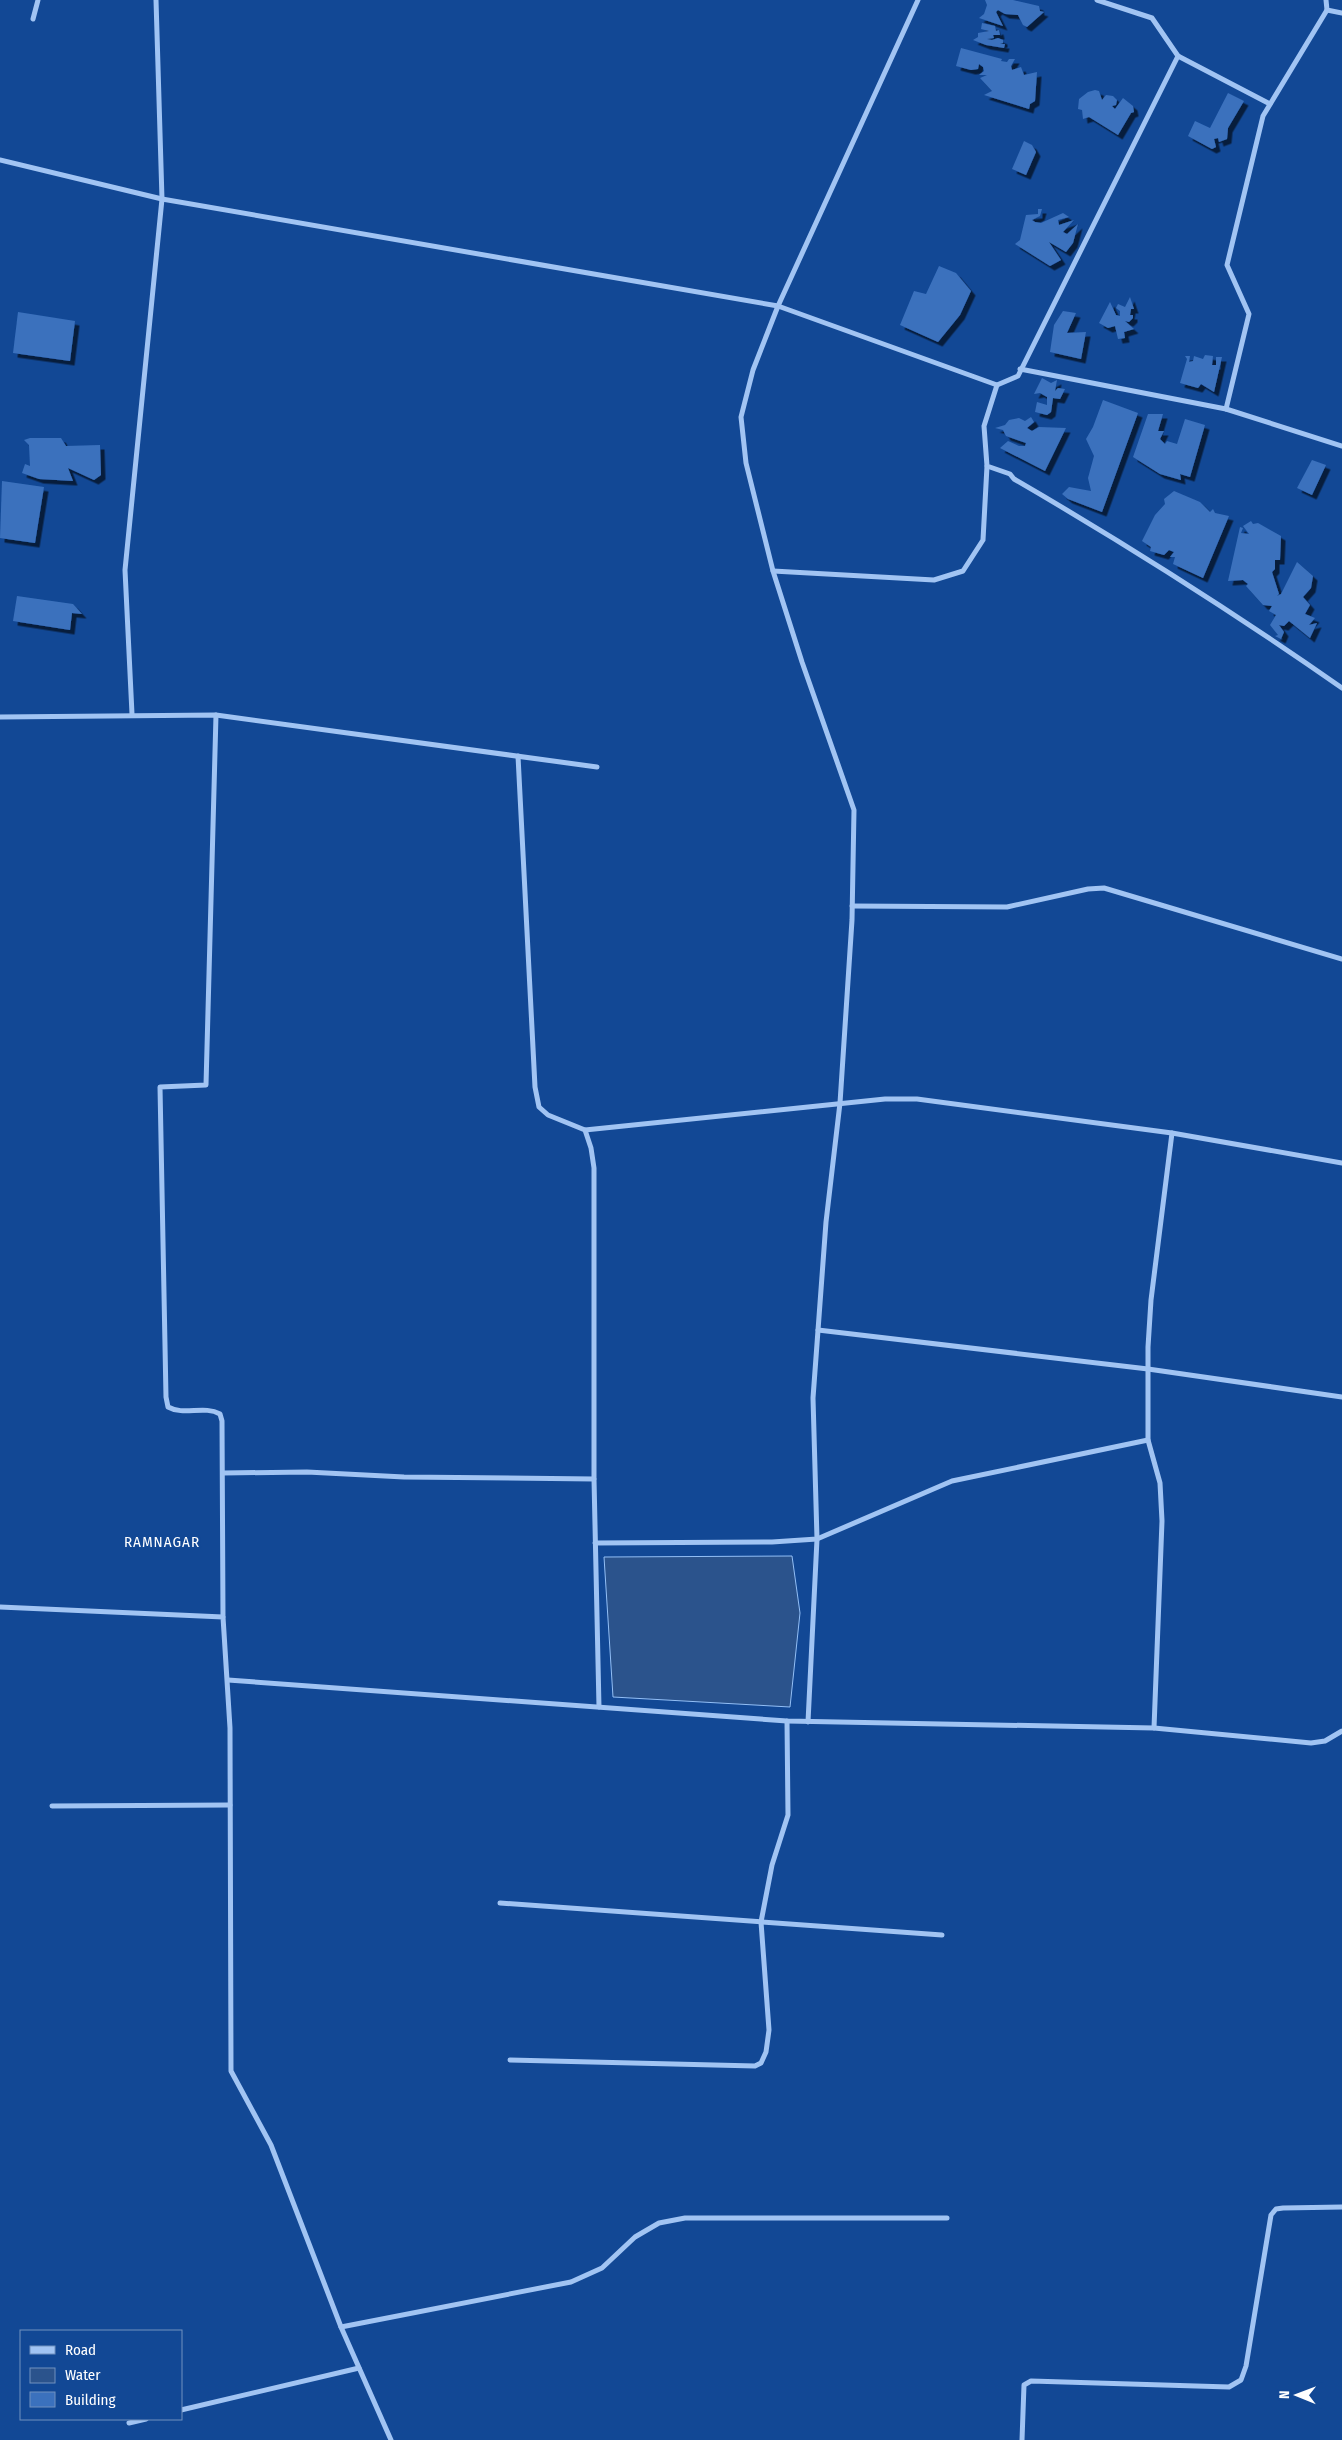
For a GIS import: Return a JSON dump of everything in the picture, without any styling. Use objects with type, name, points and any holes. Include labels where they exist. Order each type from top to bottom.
[{"type":"street","points":[[33,20],[38,0]]},
{"type":"street","points":[[132,714],[125,570],[162,199],[156,0]]},
{"type":"street","points":[[808,1722],[817,1539],[813,1398],[826,1222],[840,1103],[852,906],[854,810],[773,571],[746,463],[741,417],[753,370],[778,306],[918,0]]},
{"type":"street","points":[[1097,0],[1152,18],[1178,56],[1270,104]]},
{"type":"street","points":[[1226,409],[1249,314],[1226,265],[1263,116],[1327,10],[1326,0]]},
{"type":"street","points":[[1327,10],[1342,13]]},
{"type":"street","points":[[0,160],[162,199],[778,306],[998,385],[1018,376],[1178,56]]},
{"type":"street","points":[[1020,369],[1226,409],[1342,446]]},
{"type":"street","points":[[773,571],[934,580],[963,570],[983,540],[987,466],[984,426],[998,385]]},
{"type":"street","points":[[987,466],[1010,474],[1014,479],[1111,535],[1275,641],[1342,688]]},
{"type":"street","points":[[0,717],[132,714],[216,715],[597,767]]},
{"type":"street","points":[[216,715],[206,1085],[160,1087],[166,1397],[168,1407],[174,1411],[212,1410],[220,1414],[222,1421],[223,1617],[228,1680],[230,1805],[231,2071],[271,2146],[341,2327],[391,2440]]},
{"type":"street","points":[[518,756],[535,1087],[539,1107],[548,1115],[584,1130],[840,1103],[885,1099],[917,1099],[1172,1133],[1342,1163]]},
{"type":"street","points":[[852,906],[1007,906],[1088,889],[1104,888],[1342,959]]},
{"type":"street","points":[[584,1130],[591,1148],[594,1168],[594,1479],[599,1707]]},
{"type":"street","points":[[1154,1728],[1162,1521],[1160,1483],[1148,1440],[1148,1369],[1151,1300],[1172,1133]]},
{"type":"street","points":[[818,1330],[1148,1369],[1342,1397]]},
{"type":"street","points":[[595,1543],[772,1542],[817,1539],[952,1481],[1148,1440]]},
{"type":"street","points":[[223,1473],[307,1472],[404,1477],[594,1479]]},
{"type":"street","points":[[0,1607],[223,1617]]},
{"type":"street","points":[[228,1680],[808,1722],[1154,1728],[1311,1743],[1325,1741],[1342,1731]]},
{"type":"street","points":[[510,2060],[755,2066],[761,2063],[766,2052],[769,2030],[761,1922],[772,1865],[788,1815],[787,1721]]},
{"type":"street","points":[[52,1806],[230,1805]]},
{"type":"street","points":[[500,1904],[942,1935]]},
{"type":"street","points":[[1022,2440],[1024,2385],[1031,2381],[1229,2386],[1241,2380],[1246,2366],[1271,2215],[1276,2210],[1283,2208],[1342,2208]]},
{"type":"street","points":[[341,2327],[571,2282],[602,2268],[636,2238],[659,2223],[685,2218],[947,2218]]},
{"type":"street","points":[[182,2410],[359,2368]]},
{"type":"street","points":[[129,2423],[142,2420]]},
{"type":"water","points":[[792,1556],[800,1613],[790,1707],[613,1697],[604,1557]]},
{"type":"building","points":[[985,0],[1013,0],[1039,6],[1040,11],[1044,12],[1027,27],[1023,25],[1018,15],[1005,14],[998,10],[996,12],[1003,26],[979,18],[984,14],[987,5]]},
{"type":"building","points":[[982,23],[995,26],[996,31],[999,30],[1000,35],[993,35],[994,38],[987,39],[998,38],[1003,40],[1003,43],[1000,44],[1005,44],[1004,48],[986,45],[973,40],[978,37],[978,33],[989,31],[981,29]]},
{"type":"building","points":[[961,48],[1002,59],[1001,61],[1007,62],[1009,59],[1015,59],[1011,66],[1012,70],[1021,67],[1024,75],[1037,72],[1035,101],[1030,104],[1029,109],[984,95],[992,91],[980,78],[987,75],[979,75],[984,71],[983,67],[979,64],[978,69],[971,70],[956,66]]},
{"type":"building","points":[[1099,91],[1102,100],[1106,95],[1113,96],[1117,100],[1116,105],[1112,106],[1115,109],[1123,98],[1133,106],[1134,112],[1131,113],[1118,135],[1089,117],[1083,119],[1082,110],[1078,109],[1079,99],[1088,92]]},
{"type":"building","points":[[1228,93],[1244,101],[1228,128],[1227,139],[1219,142],[1218,138],[1214,139],[1216,147],[1212,149],[1188,136],[1195,121],[1210,128]]},
{"type":"building","points":[[1024,141],[1032,145],[1036,152],[1026,175],[1012,169]]},
{"type":"building","points":[[1038,209],[1042,209],[1040,216],[1032,220],[1035,222],[1041,223],[1063,213],[1069,217],[1058,220],[1059,225],[1074,220],[1063,232],[1067,234],[1078,224],[1073,243],[1066,252],[1049,242],[1061,260],[1050,266],[1015,244],[1020,240],[1026,215],[1038,214]]},
{"type":"building","points":[[939,266],[956,273],[971,291],[960,315],[938,342],[900,325],[914,291],[926,294]]},
{"type":"building","points":[[1130,297],[1134,309],[1131,309],[1130,315],[1133,315],[1133,318],[1129,322],[1125,321],[1134,329],[1124,332],[1125,338],[1118,339],[1115,326],[1108,328],[1099,323],[1110,302],[1116,315],[1120,316],[1120,311],[1116,308],[1118,304],[1125,307]]},
{"type":"building","points":[[1063,311],[1076,313],[1067,333],[1086,332],[1081,359],[1050,352],[1054,325]]},
{"type":"building","points":[[18,312],[75,321],[70,361],[13,353]]},
{"type":"building","points":[[1205,355],[1213,356],[1212,365],[1216,365],[1216,357],[1222,357],[1214,392],[1201,384],[1198,388],[1180,383],[1187,359],[1185,356],[1190,356],[1189,362],[1193,361],[1194,356],[1203,359]]},
{"type":"building","points":[[1042,378],[1051,383],[1057,380],[1055,391],[1058,388],[1065,389],[1060,399],[1053,398],[1051,412],[1047,415],[1035,412],[1037,402],[1047,405],[1047,397],[1040,393],[1034,394]]},
{"type":"building","points":[[1103,400],[1138,413],[1102,512],[1068,499],[1062,494],[1069,487],[1091,491],[1088,478],[1094,456],[1086,439],[1093,427]]},
{"type":"building","points":[[1148,414],[1163,414],[1158,431],[1164,431],[1160,439],[1165,444],[1167,441],[1177,444],[1185,419],[1205,425],[1190,477],[1180,474],[1181,480],[1160,474],[1133,457]]},
{"type":"building","points":[[1031,417],[1034,422],[1027,428],[1032,431],[1039,427],[1066,428],[1045,471],[1000,448],[1008,441],[1019,446],[1025,446],[1026,443],[1006,436],[1003,430],[995,428],[1005,425],[1009,420],[1019,418],[1025,421]]},
{"type":"building","points":[[30,438],[61,438],[66,446],[100,445],[101,475],[94,480],[68,468],[73,481],[39,479],[22,473],[25,464],[30,466],[29,445],[24,440]]},
{"type":"building","points":[[1312,460],[1326,465],[1312,495],[1297,488]]},
{"type":"building","points":[[2,481],[44,487],[35,543],[0,538]]},
{"type":"building","points":[[1174,491],[1200,502],[1210,512],[1213,509],[1215,513],[1229,516],[1203,578],[1173,564],[1175,557],[1170,557],[1174,552],[1169,550],[1164,555],[1150,551],[1151,547],[1142,541],[1155,515],[1165,504],[1164,499]]},
{"type":"building","points":[[1251,521],[1253,524],[1258,523],[1281,536],[1280,560],[1275,560],[1275,569],[1272,572],[1279,594],[1277,596],[1281,594],[1297,562],[1313,576],[1311,588],[1303,597],[1310,605],[1305,614],[1315,618],[1309,625],[1317,623],[1310,638],[1289,621],[1284,626],[1279,625],[1284,632],[1281,639],[1275,636],[1278,635],[1270,625],[1276,615],[1269,611],[1272,606],[1263,605],[1243,580],[1228,581],[1240,527],[1243,528],[1241,533],[1249,534],[1243,526]]},
{"type":"building","points":[[17,596],[73,604],[82,614],[72,613],[70,630],[13,621]]},
{"type":"district","name":"RAMNAGAR","points":[[162,1542]]}]
